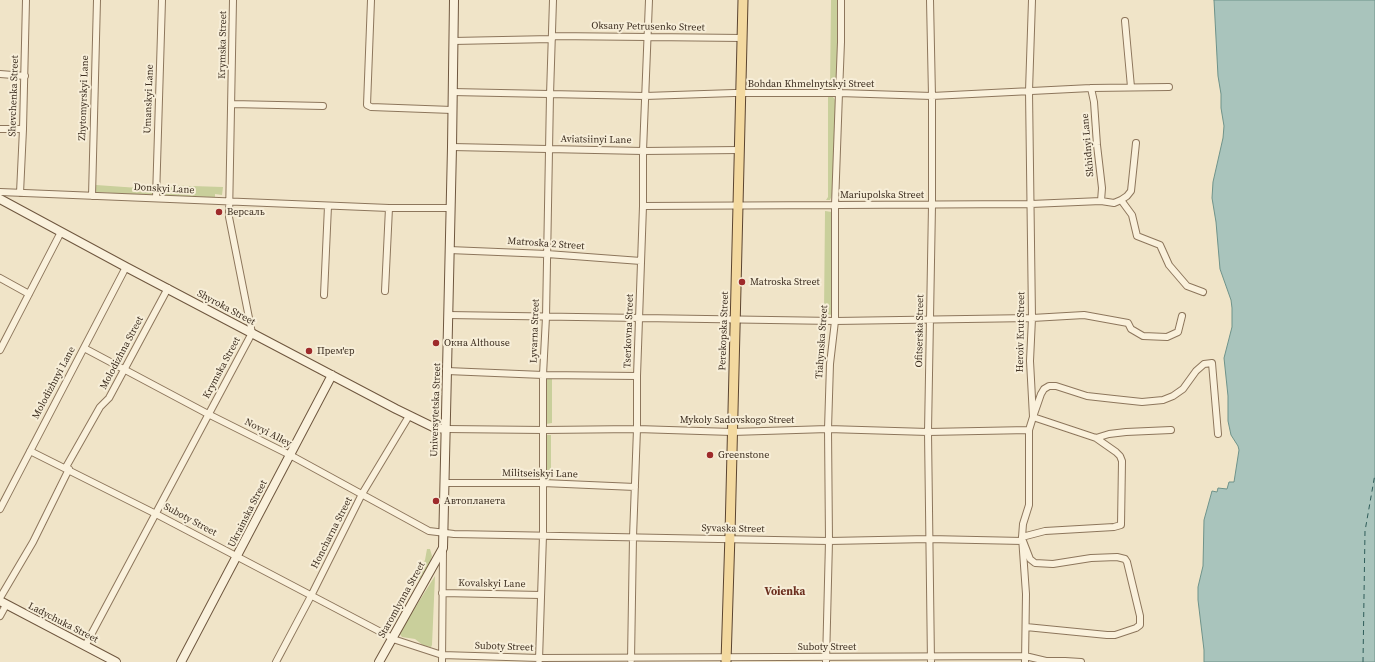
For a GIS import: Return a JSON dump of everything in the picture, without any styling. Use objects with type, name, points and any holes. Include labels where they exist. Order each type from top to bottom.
[{"type":"main road","name":"Perekopska Street","points":[[726,659],[743,0]]},
{"type":"street","name":"Shevchenka Street","points":[[20,193],[25,76],[26,0]]},
{"type":"street","name":"Zhytomyrskyi Lane","points":[[92,196],[97,0]]},
{"type":"street","name":"Umanskyi Lane","points":[[156,198],[162,0]]},
{"type":"street","name":"Krymska Street","points":[[85,646],[252,333],[229,217],[233,0]]},
{"type":"street","points":[[371,0],[367,105],[371,107],[452,110]]},
{"type":"street","name":"Universytetska Street","points":[[442,662],[443,533],[454,0]]},
{"type":"street","name":"Lyvarna Street","points":[[539,660],[544,484],[543,375],[546,317],[553,0]]},
{"type":"street","name":"Tserkovna Street","points":[[631,660],[637,376],[642,261],[643,151],[649,0]]},
{"type":"street","name":"Tiahynska Street","points":[[826,659],[829,541],[828,430],[830,364],[835,321],[835,205],[841,42],[841,0]]},
{"type":"street","name":"Ofitserska Street","points":[[930,0],[932,205],[928,432],[931,659]]},
{"type":"street","name":"Heroiv Krut Street","points":[[1025,659],[1026,594],[1022,539],[1023,524],[1029,505],[1029,430],[1033,417],[1030,361],[1032,318],[1029,91],[1032,0]]},
{"type":"street","points":[[1125,21],[1131,87]]},
{"type":"street","name":"Oksany Petrusenko Street","points":[[453,41],[552,37],[743,38]]},
{"type":"street","points":[[0,74],[25,76]]},
{"type":"street","name":"Bohdan Khmelnytskyi Street","points":[[452,92],[645,96],[838,92],[932,96],[1090,88],[1169,87]]},
{"type":"street","name":"Skhidnyi Lane","points":[[1090,88],[1094,102],[1102,188],[1101,201]]},
{"type":"street","points":[[232,104],[323,106]]},
{"type":"street","points":[[0,129],[23,129]]},
{"type":"street","points":[[1136,143],[1130,191],[1128,196],[1121,200],[1132,215],[1137,236],[1160,245],[1169,264],[1187,286],[1203,292]]},
{"type":"street","name":"Aviatsiinyi Lane","points":[[452,147],[643,151],[740,150]]},
{"type":"street","name":"Donskyi Lane","points":[[0,192],[328,206],[450,208]]},
{"type":"street","name":"Shyroka Street","points":[[0,199],[409,416],[435,428],[446,429]]},
{"type":"street","name":"Mariupolska Street","points":[[643,206],[1031,204],[1101,201],[1114,203],[1121,200]]},
{"type":"street","points":[[324,296],[328,206]]},
{"type":"street","points":[[385,291],[389,208]]},
{"type":"street","points":[[1,347],[61,232]]},
{"type":"street","name":"Matroska 2 Street","points":[[449,250],[547,254],[642,261]]},
{"type":"street","name":"Molodizhnyi Lane","points":[[0,509],[126,267]]},
{"type":"street","points":[[0,278],[29,294]]},
{"type":"street","name":"Molodizhna Street","points":[[0,616],[2,601],[33,542],[67,468],[100,407],[108,400],[168,288]]},
{"type":"street","points":[[448,315],[735,318],[835,321],[1032,318],[1084,315],[1128,323],[1131,329],[1143,336],[1167,337],[1178,332],[1182,316]]},
{"type":"street","name":"Novyi Alley","points":[[84,348],[208,414],[290,455],[429,531],[443,533]]},
{"type":"street","points":[[1171,430],[1126,432],[1109,434],[1096,438],[1033,417],[1041,394],[1044,389],[1049,386],[1056,386],[1087,396],[1142,402],[1163,400],[1173,396],[1183,389],[1196,371],[1204,364],[1212,363],[1218,434]]},
{"type":"street","points":[[447,371],[543,375],[637,376]]},
{"type":"street","name":"Ukrainska Street","points":[[181,662],[332,375]]},
{"type":"street","name":"Honcharna Street","points":[[276,662],[362,494],[409,416]]},
{"type":"street","name":"Mykoly Sadovskogo Street","points":[[446,429],[637,429],[732,432],[828,430],[928,432],[1029,430]]},
{"type":"street","name":"Syvaska Street","points":[[443,533],[829,541],[1022,539],[1045,531],[1114,527],[1121,525],[1122,461],[1116,452],[1096,438]]},
{"type":"street","name":"Suboty Street","points":[[30,450],[238,556],[392,638],[442,655],[539,660],[1025,659],[1081,662]]},
{"type":"street","name":"Militseiskyi Lane","points":[[444,484],[544,484],[635,487]]},
{"type":"street","points":[[1022,539],[1030,559],[1035,563],[1054,564],[1091,558],[1117,557],[1125,559],[1141,621],[1140,625],[1136,628],[1111,635],[1026,627]]},
{"type":"street","name":"Staromlynna Street","points":[[379,662],[443,548]]},
{"type":"street","name":"Kovalskyi Lane","points":[[442,593],[541,595]]},
{"type":"street","name":"Ladychuka Street","points":[[2,601],[116,662]]},
{"type":"green space","points":[[831,0],[839,0],[840,43],[837,89],[830,88]]},
{"type":"green space","points":[[828,96],[833,97],[836,101],[833,193],[830,200],[826,200],[828,197]]},
{"type":"green space","points":[[96,185],[153,189],[153,195],[96,192]]},
{"type":"green space","points":[[160,185],[223,187],[222,195],[215,194],[215,197],[159,196]]},
{"type":"green space","points":[[825,211],[832,212],[833,315],[824,314]]},
{"type":"green space","points":[[545,378],[552,378],[552,423],[546,424]]},
{"type":"green space","points":[[547,435],[551,435],[551,480],[547,480]]},
{"type":"green space","points":[[427,549],[430,549],[432,556],[430,563],[419,580],[414,579],[425,560]]},
{"type":"green space","points":[[435,576],[431,647],[424,646],[415,639],[402,637],[399,633]]},
{"type":"water","points":[[1214,0],[1375,0],[1375,662],[1204,662],[1198,587],[1203,566],[1204,520],[1212,491],[1217,492],[1218,488],[1227,489],[1229,482],[1234,482],[1239,450],[1231,435],[1228,421],[1228,396],[1224,358],[1232,327],[1232,308],[1231,300],[1220,269],[1216,222],[1212,198],[1213,182],[1223,138],[1224,126],[1218,76]]},
{"type":"ferry route","points":[[1363,662],[1365,531],[1375,474]]},
{"type":"place","name":"Версаль","points":[[219,212]]},
{"type":"place","name":"Matroska Street","points":[[742,282]]},
{"type":"place","name":"Окна Althouse","points":[[436,343]]},
{"type":"place","name":"Прем'єр","points":[[309,351]]},
{"type":"place","name":"Greenstone","points":[[710,455]]},
{"type":"place","name":"Автопланета","points":[[436,501]]},
{"type":"district","name":"Voienka","points":[[785,592]]}]
